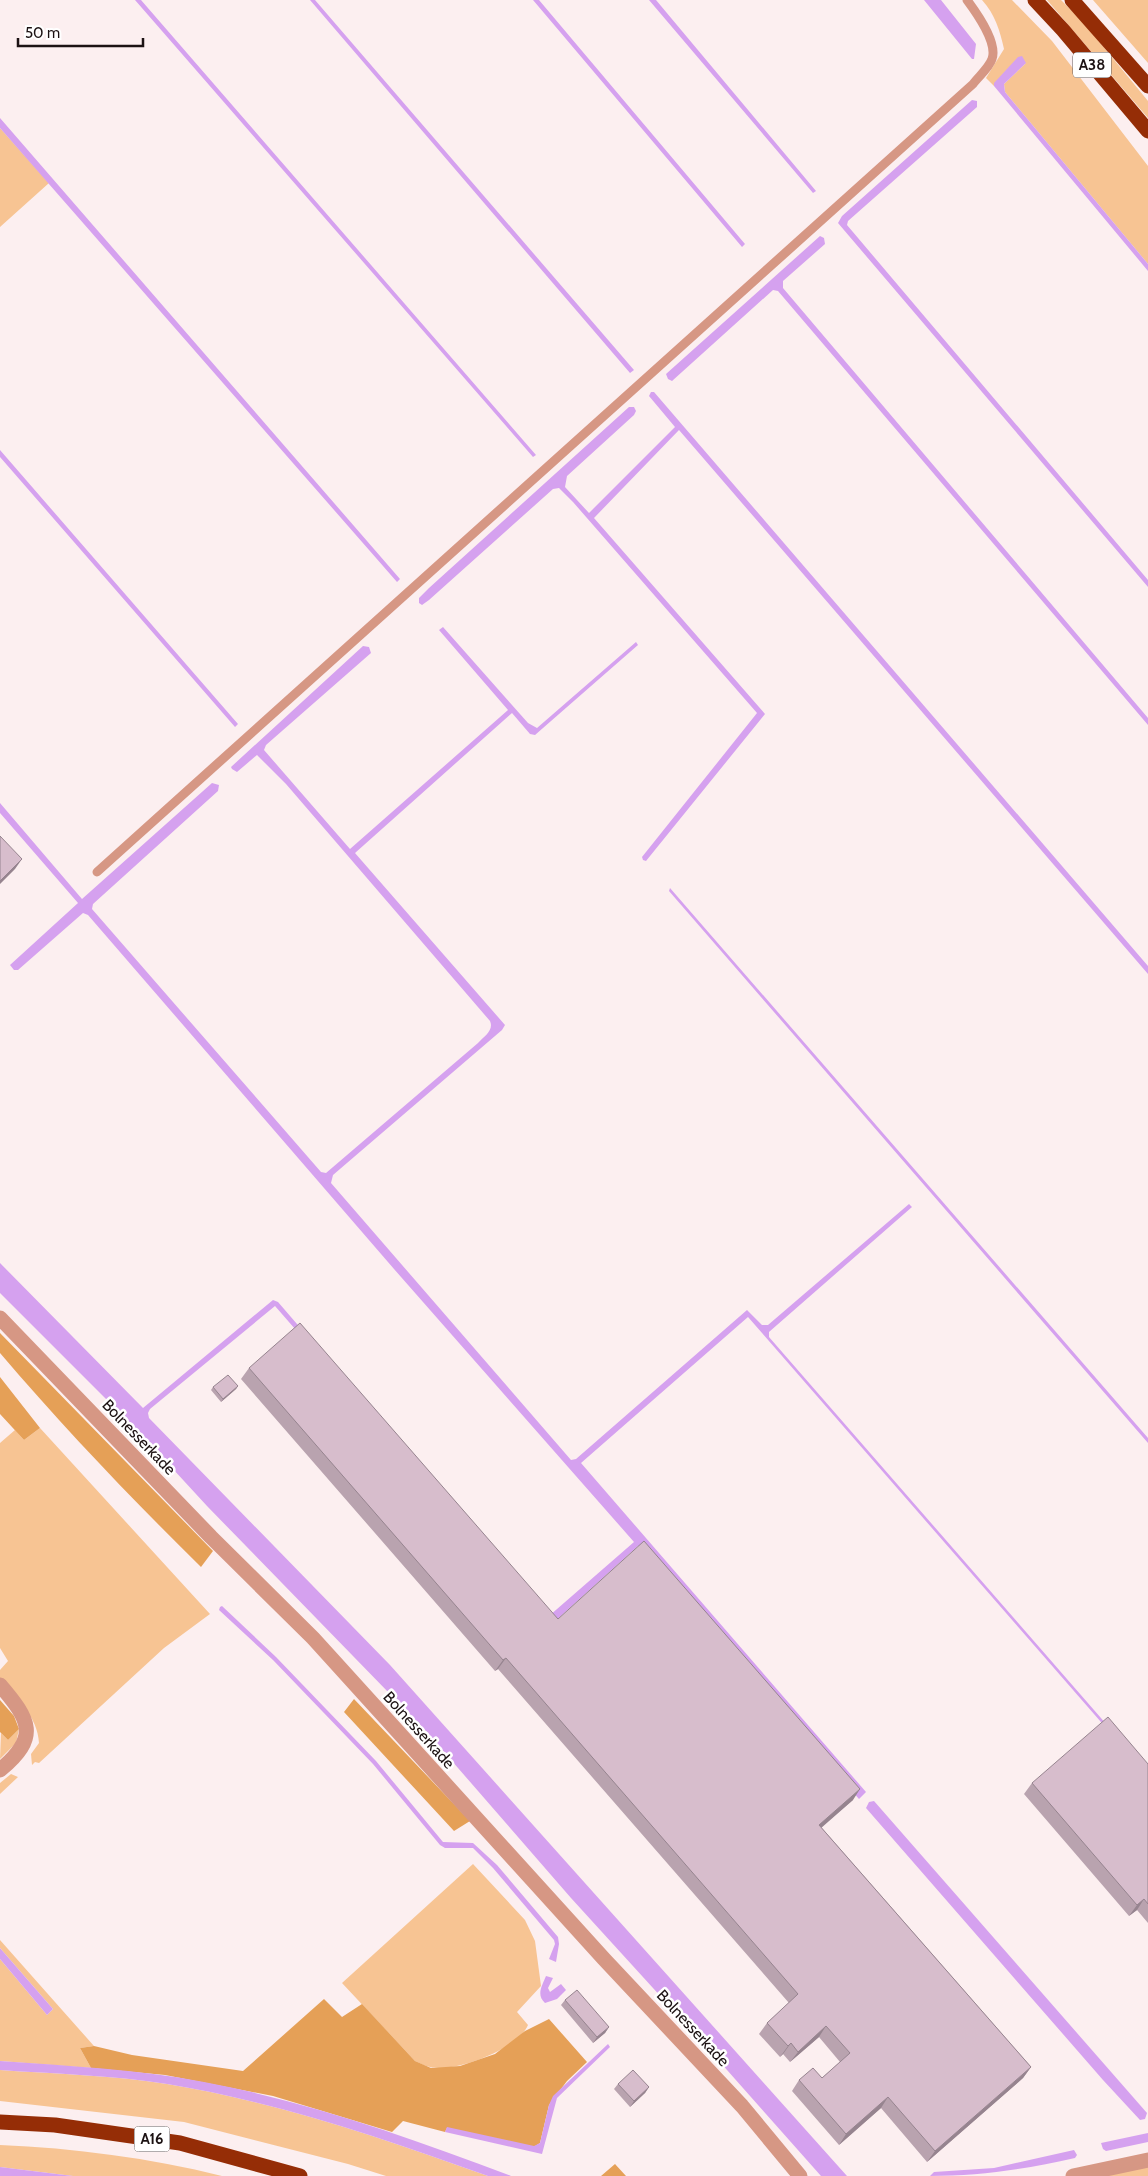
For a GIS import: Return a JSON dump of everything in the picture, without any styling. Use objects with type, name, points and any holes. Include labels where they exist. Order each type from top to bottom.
[{"type":"highway","name":"A38","points":[[1035,0],[1064,30],[1148,131]]},
{"type":"highway","name":"A38","points":[[1072,0],[1148,86]]},
{"type":"highway","name":"A16","points":[[0,2122],[54,2125],[180,2144],[300,2176]]},
{"type":"street","name":"Bolnesserkade","points":[[0,1318],[211,1537],[312,1638],[604,1959],[742,2106],[800,2176]]},
{"type":"street","points":[[0,1685],[20,1709],[27,1728],[25,1743],[15,1757],[0,1770]]},
{"type":"street","points":[[1072,2176],[1148,2160]]},
{"type":"lane","points":[[97,872],[973,84],[992,60],[993,50],[986,30],[967,0]]},
{"type":"shaded area","points":[[135,0],[141,0],[536,455],[533,457]]},
{"type":"shaded area","points":[[310,0],[315,0],[634,370],[630,373]]},
{"type":"shaded area","points":[[533,0],[539,0],[745,244],[742,247]]},
{"type":"shaded area","points":[[649,0],[656,0],[816,191],[813,193]]},
{"type":"shaded area","points":[[924,0],[941,0],[976,44],[974,59],[972,59]]},
{"type":"shaded area","points":[[982,0],[1012,0],[1052,41],[1148,166],[1148,264],[1005,92],[1004,84],[1026,63],[994,84],[994,86],[986,78],[1004,49],[996,23]]},
{"type":"shaded area","points":[[1047,0],[1061,0],[1083,22],[1148,101],[1148,118]]},
{"type":"shaded area","points":[[1093,0],[1148,0],[1148,63]]},
{"type":"shaded area","points":[[1022,56],[1026,63],[1004,84],[1005,92],[1148,264],[1148,271],[994,86],[994,83],[1018,57]]},
{"type":"shaded area","points":[[972,100],[977,101],[977,107],[848,221],[847,225],[1148,580],[1148,587],[838,223],[842,216]]},
{"type":"shaded area","points":[[0,118],[400,579],[397,582],[0,128]]},
{"type":"shaded area","points":[[0,128],[49,183],[0,227]]},
{"type":"shaded area","points":[[820,236],[824,238],[825,244],[783,281],[783,288],[1148,718],[1148,725],[778,291],[773,290],[672,381],[668,379],[666,374]]},
{"type":"shaded area","points":[[651,392],[654,392],[1148,966],[1148,974],[679,430],[594,518],[765,714],[646,861],[642,857],[757,713],[573,502],[559,488],[553,489],[429,600],[422,605],[419,603],[419,598],[429,588],[629,407],[634,407],[636,411],[634,415],[567,476],[565,487],[589,513],[675,427],[649,396]]},
{"type":"shaded area","points":[[0,450],[238,724],[235,727],[0,457]]},
{"type":"shaded area","points":[[443,627],[528,723],[537,728],[636,642],[638,645],[535,735],[530,734],[512,713],[355,853],[505,1025],[502,1030],[333,1175],[331,1183],[571,1460],[576,1459],[747,1310],[762,1325],[768,1325],[909,1204],[912,1207],[769,1332],[769,1337],[1148,1772],[1148,1776],[748,1317],[581,1463],[866,1792],[859,1799],[638,1546],[552,1624],[275,1306],[150,1409],[148,1413],[149,1418],[390,1665],[847,2176],[821,2176],[571,1898],[425,1730],[207,1506],[138,1431],[0,1293],[0,1263],[143,1408],[273,1300],[278,1302],[549,1616],[634,1542],[394,1269],[88,915],[83,913],[18,970],[14,970],[10,965],[78,903],[0,813],[0,803],[82,899],[212,783],[219,785],[218,791],[93,904],[92,909],[321,1172],[326,1173],[478,1043],[488,1033],[491,1024],[286,784],[257,755],[237,772],[231,767],[363,646],[369,647],[371,653],[266,745],[264,750],[350,849],[508,710],[439,630]]},
{"type":"shaded area","points":[[670,888],[1148,1438],[1148,1443],[669,891]]},
{"type":"shaded area","points":[[0,1333],[213,1551],[201,1567],[98,1462],[0,1353]]},
{"type":"shaded area","points":[[0,1377],[40,1428],[24,1440],[0,1414]]},
{"type":"shaded area","points":[[40,1428],[210,1614],[164,1648],[39,1763],[35,1762],[32,1765],[31,1754],[39,1743],[35,1725],[19,1700],[0,1679],[0,1670],[8,1661],[0,1648],[0,1443],[15,1430],[24,1440]]},
{"type":"shaded area","points":[[222,1606],[276,1657],[376,1761],[443,1842],[473,1843],[497,1865],[558,1937],[559,1944],[556,1962],[549,1959],[555,1944],[554,1940],[493,1868],[473,1848],[445,1848],[440,1845],[373,1764],[273,1660],[219,1610]]},
{"type":"shaded area","points":[[354,1699],[470,1821],[454,1831],[344,1712]]},
{"type":"shaded area","points":[[0,1700],[14,1716],[19,1729],[8,1740],[0,1732]]},
{"type":"shaded area","points":[[19,1729],[16,1743],[0,1759],[1,1733],[8,1740]]},
{"type":"shaded area","points":[[11,1774],[18,1777],[0,1794],[0,1783]]},
{"type":"shaded area","points":[[874,1801],[1147,2113],[1145,2119],[1140,2120],[1103,2080],[866,1808],[869,1802]]},
{"type":"shaded area","points":[[473,1864],[525,1920],[535,1941],[541,1986],[517,2012],[528,2025],[512,2043],[469,2063],[441,2068],[430,2067],[415,2061],[342,1983]]},
{"type":"shaded area","points":[[0,1940],[94,2046],[80,2048],[91,2068],[0,2061],[0,1959],[47,2015],[53,2009],[0,1948]]},
{"type":"shaded area","points":[[0,1948],[53,2009],[47,2015],[0,1959]]},
{"type":"shaded area","points":[[546,1976],[553,1978],[548,1988],[550,1992],[561,1984],[566,1990],[557,1999],[545,2003],[540,1994]]},
{"type":"shaded area","points":[[324,1999],[342,2017],[362,2004],[415,2061],[431,2068],[460,2066],[495,2054],[525,2031],[549,2019],[587,2062],[567,2081],[549,2105],[540,2143],[534,2147],[447,2128],[445,2132],[403,2121],[392,2132],[273,2096],[165,2075],[91,2068],[80,2048],[94,2046],[132,2055],[243,2071]]},
{"type":"shaded area","points":[[608,2044],[610,2047],[557,2098],[542,2154],[445,2132],[447,2127],[534,2146],[540,2143],[553,2096]]},
{"type":"shaded area","points":[[0,2061],[102,2068],[153,2074],[244,2090],[360,2122],[511,2176],[488,2176],[329,2122],[249,2101],[146,2081],[0,2070]]},
{"type":"shaded area","points":[[0,2070],[125,2079],[167,2084],[208,2092],[329,2122],[488,2176],[386,2176],[348,2164],[184,2122],[0,2101]]},
{"type":"shaded area","points":[[1148,2133],[1148,2142],[1106,2151],[1101,2143]]},
{"type":"shaded area","points":[[0,2145],[112,2155],[222,2176],[73,2176],[0,2167]]},
{"type":"shaded area","points":[[1074,2150],[1077,2155],[1075,2158],[1039,2165],[985,2173],[930,2176],[934,2172],[994,2168]]},
{"type":"shaded area","points":[[615,2164],[626,2176],[601,2176]]},
{"type":"shaded area","points":[[1148,2166],[1148,2176],[1104,2176]]},
{"type":"shaded area","points":[[0,2167],[73,2176],[0,2176]]},
{"type":"building","points":[[0,836],[22,859],[0,881]]},
{"type":"building","points":[[300,1323],[558,1619],[644,1541],[860,1789],[819,1825],[1031,2067],[935,2151],[888,2097],[846,2134],[799,2080],[813,2068],[822,2078],[850,2053],[826,2026],[798,2052],[791,2043],[788,2046],[767,2023],[798,1994],[506,1658],[503,1660],[249,1368]]},
{"type":"building","points":[[228,1375],[238,1386],[223,1399],[213,1387]]},
{"type":"building","points":[[1108,1717],[1148,1764],[1148,1904],[1144,1899],[1137,1905],[1032,1783]]},
{"type":"building","points":[[577,1990],[609,2027],[597,2037],[565,2000]]},
{"type":"building","points":[[633,2070],[649,2087],[634,2101],[618,2084]]}]
